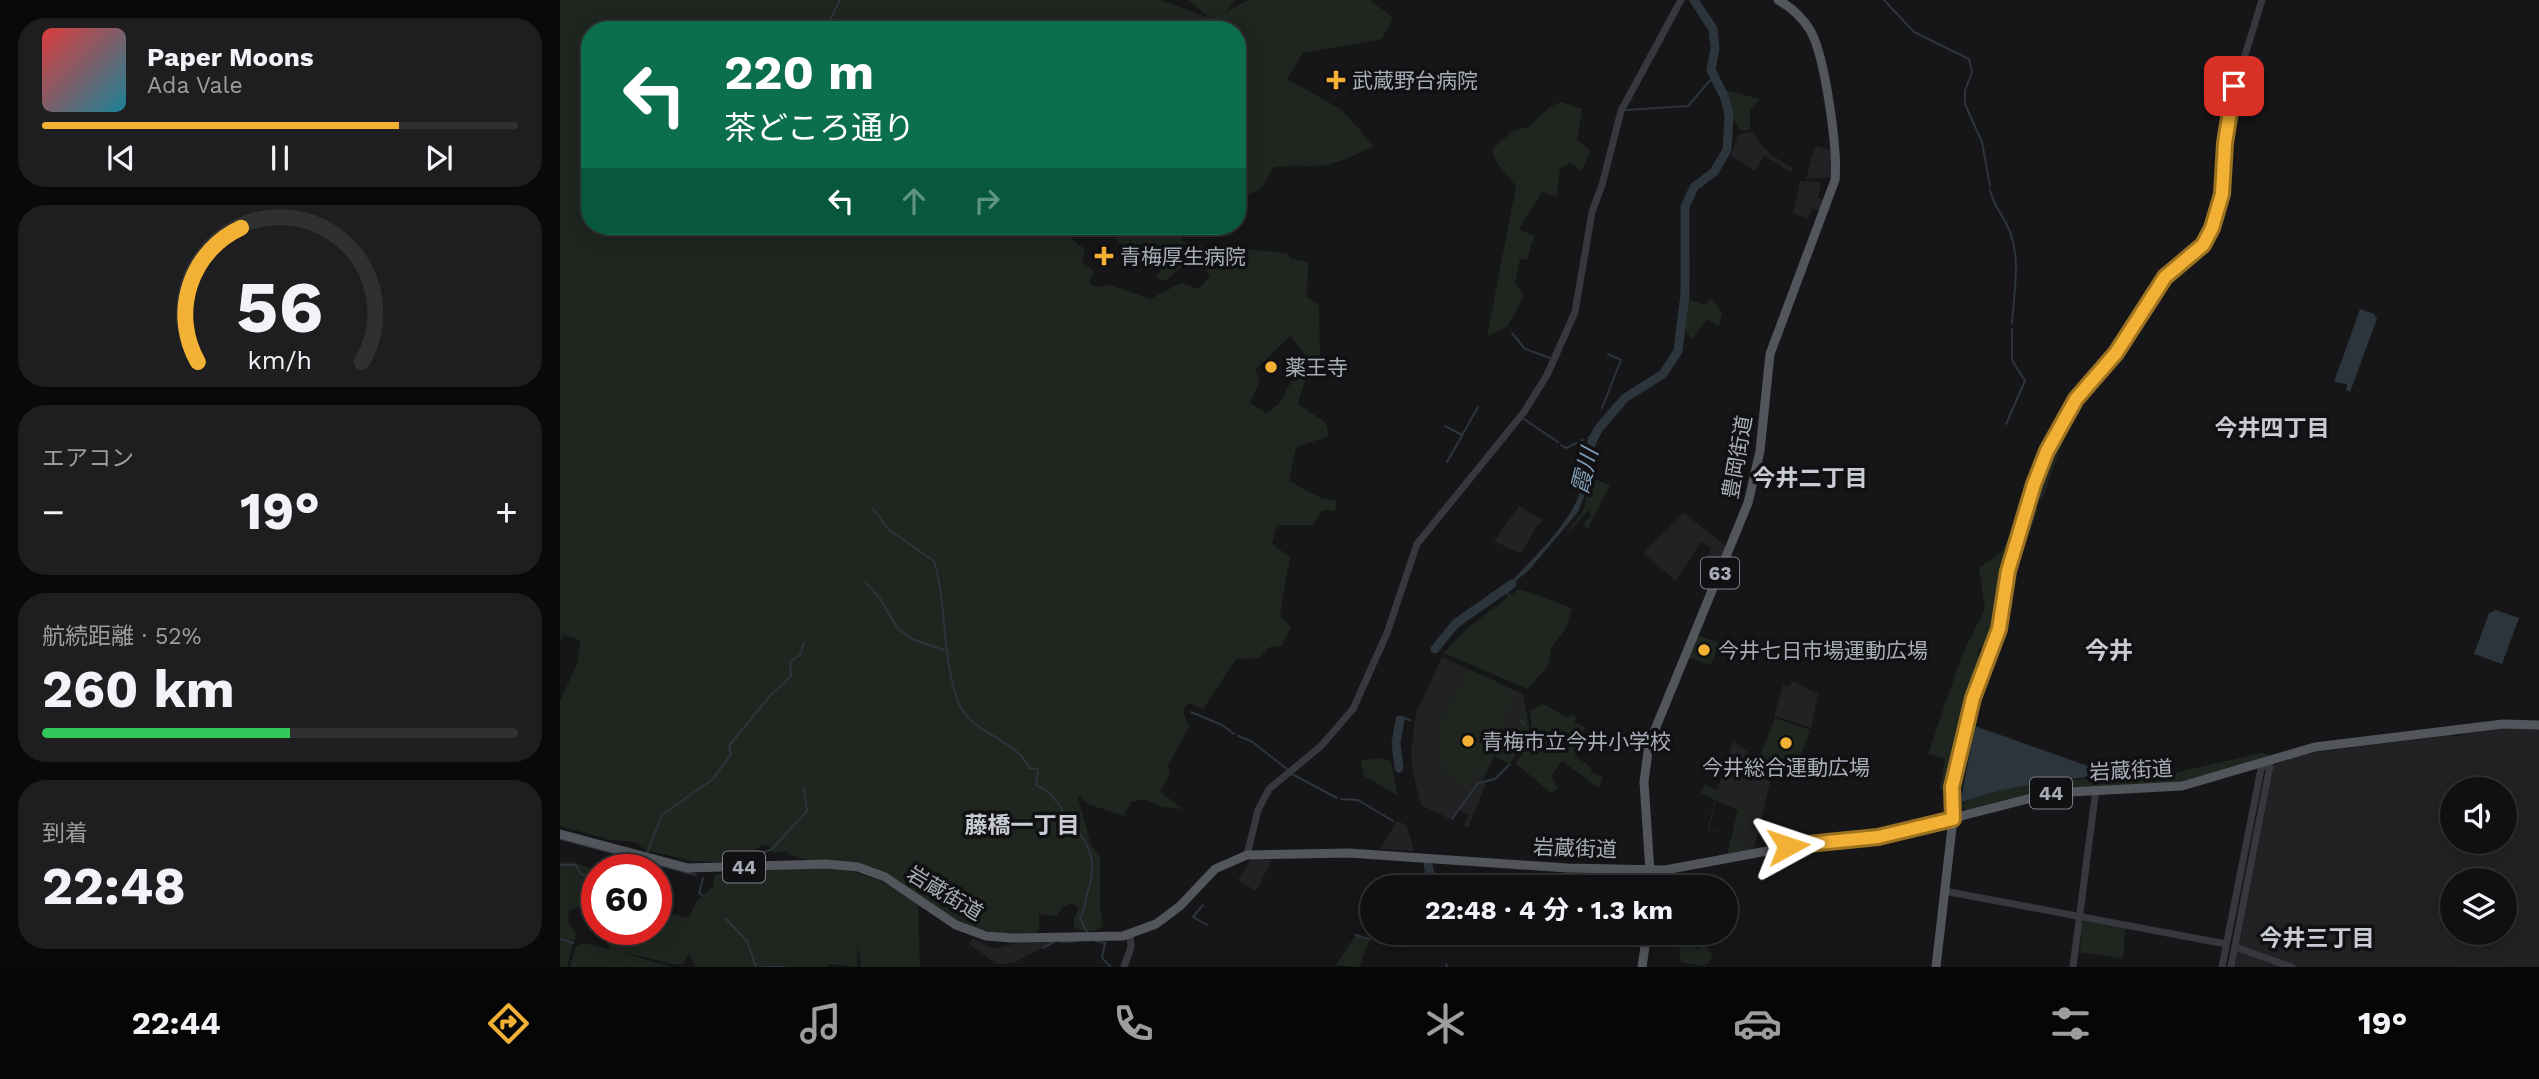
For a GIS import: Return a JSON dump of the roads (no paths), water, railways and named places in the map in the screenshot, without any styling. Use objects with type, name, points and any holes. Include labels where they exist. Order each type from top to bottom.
[{"type":"main road","name":"豊岡街道","points":[[1650,875],[1644,779],[1649,744],[1748,503],[1760,451],[1770,355],[1836,177],[1835,152],[1816,43],[1802,18],[1779,0]]},
{"type":"main road","name":"岩蔵街道","points":[[560,834],[684,868],[826,864],[858,867],[885,877],[956,925],[990,937],[1130,935],[1148,929],[1172,913],[1218,867],[1247,855],[1337,852],[1562,868],[1649,870],[1748,856],[1794,846],[1878,837],[2041,795],[2096,789],[2178,786],[2265,764],[2315,747],[2503,724],[2539,724]]},
{"type":"main road","points":[[1936,967],[1953,819]]},
{"type":"main road","points":[[1642,967],[1645,945]]},
{"type":"street","points":[[1247,855],[1258,810],[1269,789],[1321,746],[1353,709],[1387,633],[1418,544],[1524,412],[1545,379],[1576,310],[1591,212],[1601,190],[1622,108],[1681,0]]},
{"type":"street","points":[[1953,819],[1952,787],[1973,698],[1999,629],[2008,571],[2034,484],[2047,451],[2076,399],[2116,353],[2165,277],[2203,245],[2212,228],[2222,194],[2230,104],[2262,0]]},
{"type":"street","points":[[2222,967],[2261,769],[2265,764],[2270,766],[2231,967]]},
{"type":"street","points":[[2073,967],[2096,789]]},
{"type":"street","points":[[2238,884],[2248,885]]},
{"type":"street","points":[[1944,891],[2226,944]]},
{"type":"street","points":[[1124,967],[1131,947],[1130,935]]},
{"type":"street","points":[[2235,947],[2292,967]]},
{"type":"water","points":[[2360,309],[2374,314],[2377,319],[2350,392],[2346,390],[2347,384],[2334,382]]},
{"type":"water","points":[[1581,457],[1590,458],[1585,494],[1578,512],[1529,570],[1505,590],[1559,530],[1570,513],[1579,495],[1583,477]]},
{"type":"water","points":[[2496,610],[2519,618],[2502,664],[2474,654],[2489,613]]},
{"type":"water","points":[[1975,726],[2113,775],[2017,787],[1960,803]]},
{"type":"waterway","points":[[830,21],[840,0]]},
{"type":"waterway","name":"霞川","points":[[1584,469],[1599,428],[1625,398],[1663,374],[1678,351],[1685,294],[1685,207],[1694,187],[1714,172],[1727,150],[1729,116],[1725,98],[1711,70],[1715,48],[1713,29],[1694,0]]},
{"type":"waterway","points":[[1884,0],[1914,32],[1969,59],[1972,72],[1965,91],[1965,104],[1982,142],[1990,186]]},
{"type":"waterway","points":[[1626,110],[1688,106],[1713,77]]},
{"type":"waterway","points":[[1990,190],[2012,237],[2016,261],[2012,323]]},
{"type":"waterway","points":[[2006,424],[2025,381],[2012,360],[2012,329]]},
{"type":"waterway","points":[[1512,333],[1525,349],[1550,358]]},
{"type":"waterway","points":[[1602,408],[1621,360],[1608,354]]},
{"type":"waterway","points":[[1447,462],[1478,407]]},
{"type":"waterway","points":[[1524,419],[1558,442]]},
{"type":"waterway","points":[[1445,426],[1462,435]]},
{"type":"waterway","name":"霞川","points":[[1588,438],[1594,436]]},
{"type":"waterway","points":[[1561,445],[1566,448],[1583,440]]},
{"type":"waterway","points":[[873,509],[889,530],[934,561],[949,668],[959,704],[965,714],[983,730],[1014,750],[1029,768],[1038,769],[1036,785],[1052,797],[1070,827],[1077,829],[1087,845],[1092,859],[1092,874],[1080,918],[1087,932]]},
{"type":"waterway","points":[[866,583],[879,597],[898,629],[912,639],[944,650]]},
{"type":"waterway","name":"霞川","points":[[1435,649],[1455,624],[1512,584]]},
{"type":"waterway","name":"霞川","points":[[1505,590],[1509,595]]},
{"type":"waterway","points":[[647,853],[662,815],[713,779],[731,754],[729,746],[768,698],[791,676],[790,662],[800,655],[804,643]]},
{"type":"waterway","points":[[1191,712],[1222,725],[1234,734]]},
{"type":"waterway","points":[[1401,717],[1410,720]]},
{"type":"waterway","name":"霞川","points":[[1399,768],[1396,743],[1400,720]]},
{"type":"waterway","points":[[1521,721],[1524,724]]},
{"type":"waterway","points":[[1238,736],[1251,741],[1287,769]]},
{"type":"waterway","points":[[1452,819],[1478,783],[1495,779],[1510,764]]},
{"type":"waterway","points":[[1292,774],[1337,798]]},
{"type":"waterway","points":[[739,863],[772,849],[807,811],[804,789]]},
{"type":"waterway","points":[[1341,799],[1358,800],[1393,821]]},
{"type":"waterway","points":[[560,839],[696,875]]},
{"type":"waterway","points":[[560,865],[576,865],[581,873]]},
{"type":"waterway","name":"霞川","points":[[1428,865],[1430,875]]},
{"type":"waterway","points":[[702,895],[699,893],[703,878]]},
{"type":"waterway","points":[[1203,905],[1193,917],[1207,925]]},
{"type":"waterway","points":[[725,918],[747,941],[756,967]]},
{"type":"waterway","points":[[1355,935],[1360,936]]},
{"type":"waterway","points":[[560,939],[573,943]]},
{"type":"waterway","points":[[1061,942],[1078,941]]},
{"type":"waterway","points":[[1095,941],[1105,943],[1102,958],[1111,967]]},
{"type":"waterway","points":[[1043,948],[1054,942]]},
{"type":"waterway","points":[[762,967],[785,967]]},
{"type":"place","name":"武蔵野台病院","points":[[1336,80]]},
{"type":"place","name":"青梅厚生病院","points":[[1104,256]]},
{"type":"place","name":"薬王寺","points":[[1271,367]]},
{"type":"place","name":"今井七日市場運動広場","points":[[1704,650]]},
{"type":"place","name":"青梅市立今井小学校","points":[[1468,741]]},
{"type":"place","name":"今井総合運動広場","points":[[1786,743]]},
{"type":"district","name":"今井四丁目","points":[[2272,428]]},
{"type":"district","name":"今井二丁目","points":[[1810,478]]},
{"type":"district","name":"今井","points":[[2109,651]]},
{"type":"district","name":"藤橋一丁目","points":[[1022,825]]},
{"type":"district","name":"今井三丁目","points":[[2317,938]]}]
